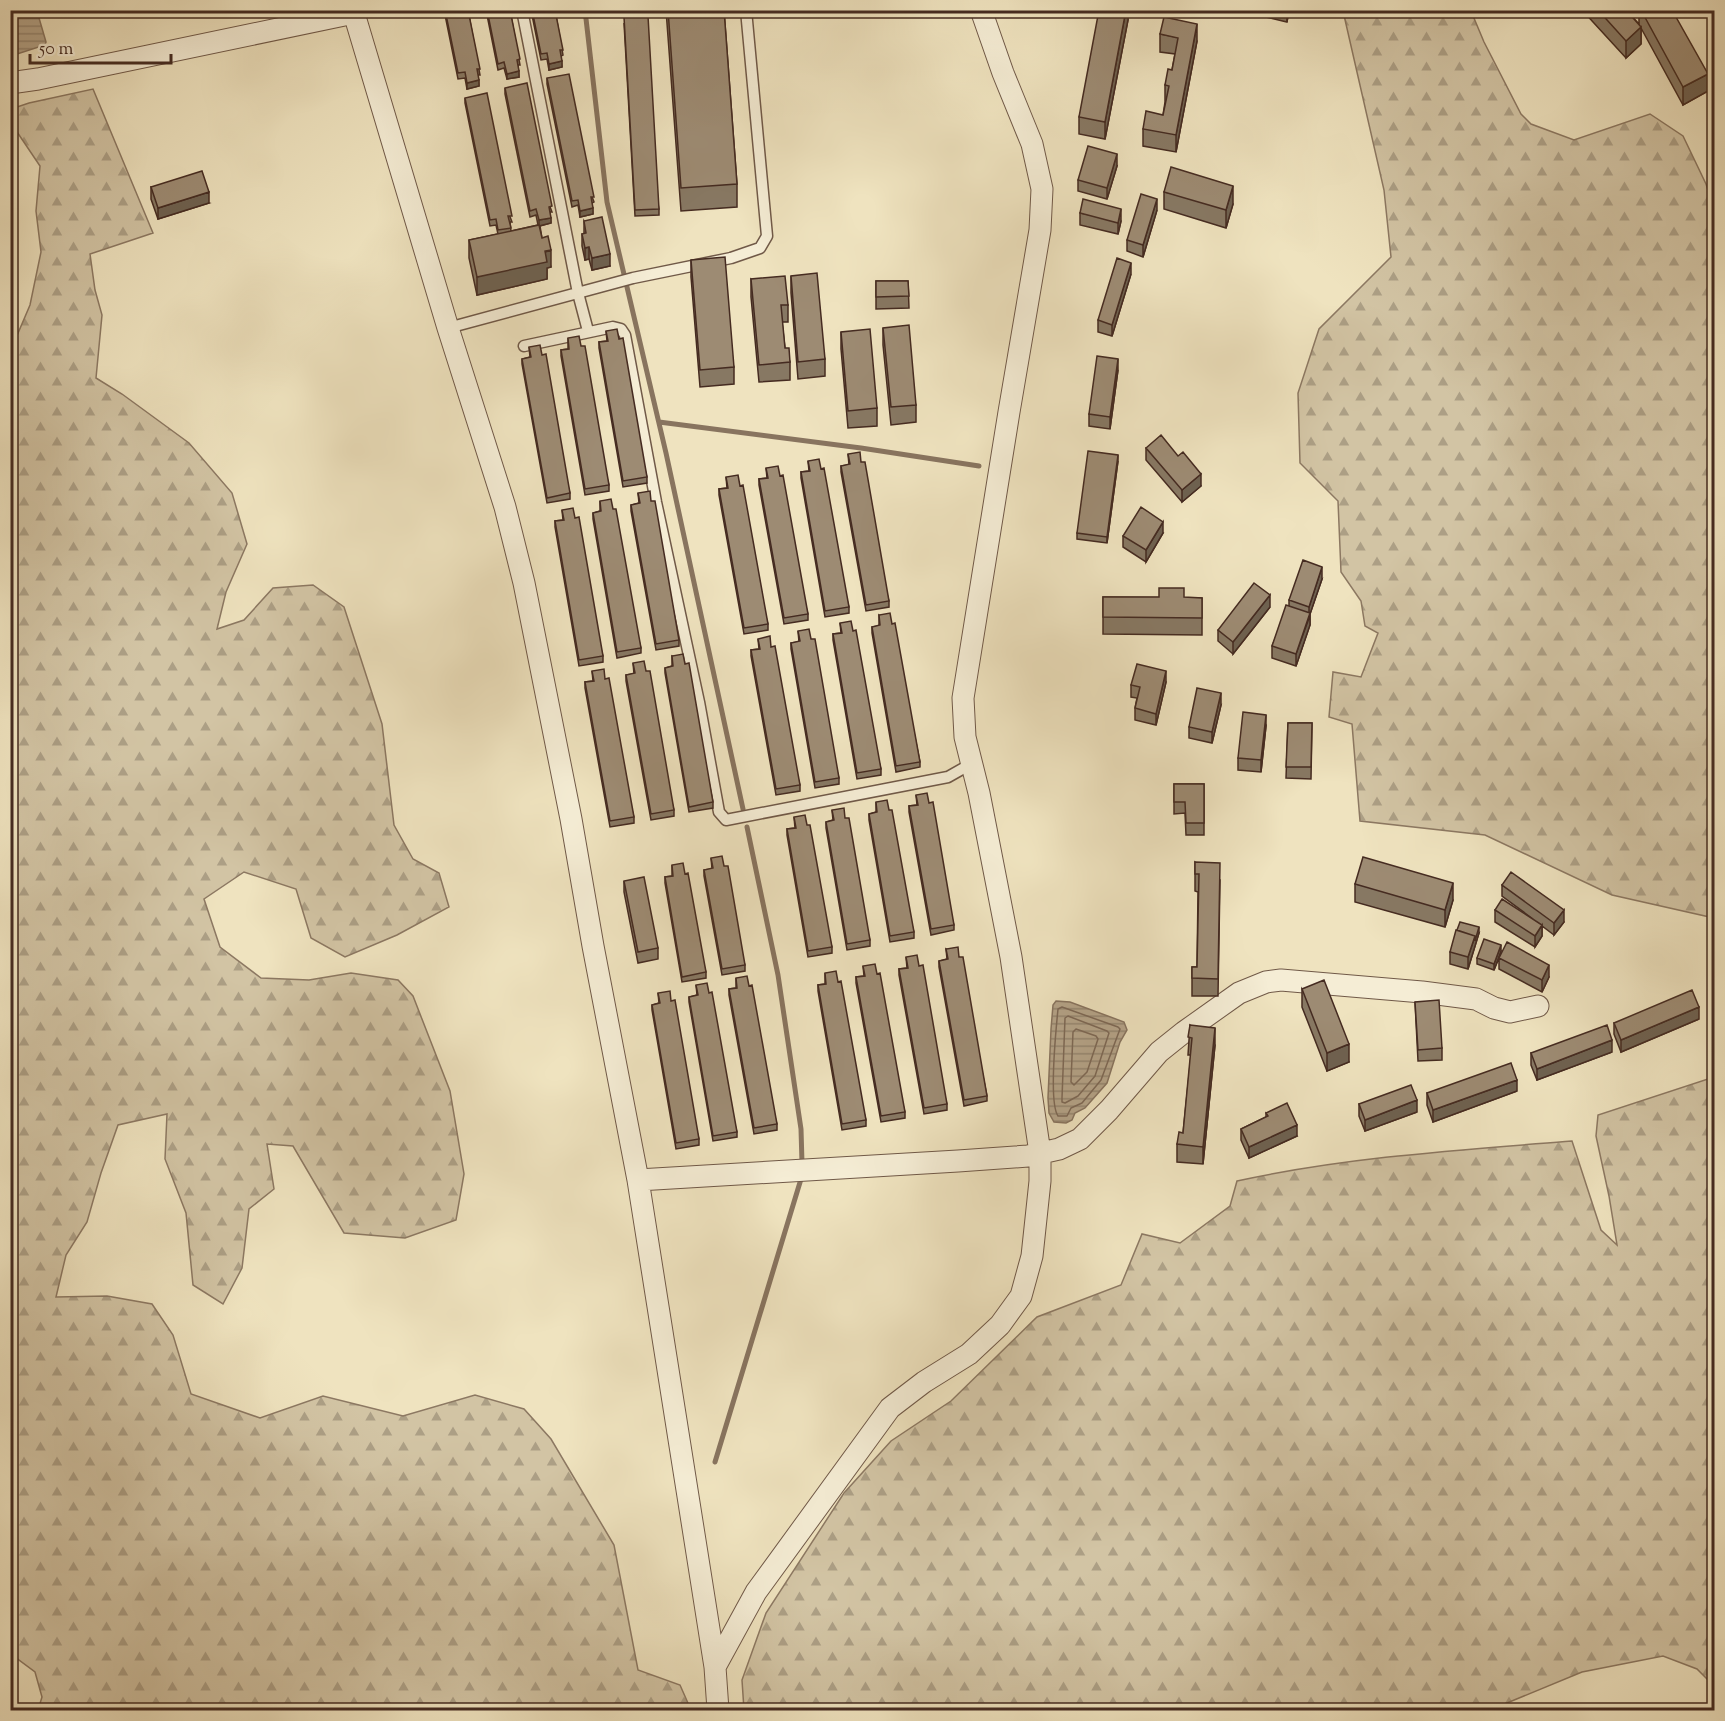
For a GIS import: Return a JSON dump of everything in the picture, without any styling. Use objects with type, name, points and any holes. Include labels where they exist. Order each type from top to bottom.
[{"type":"street","points":[[715,1667],[756,1592],[890,1408],[924,1382],[969,1354],[1000,1325],[1021,1296],[1032,1256],[1040,1181],[1040,1153],[1011,957],[979,793],[965,737],[963,698],[1040,230],[1042,189],[1032,144],[1003,73],[981,10]]},
{"type":"street","points":[[10,83],[354,12],[447,328],[505,507],[524,583],[571,819],[638,1180],[715,1667],[718,1710]]},
{"type":"street","points":[[638,1180],[958,1161],[1059,1149],[1080,1139],[1159,1053],[1184,1032],[1239,993],[1266,982],[1281,980],[1422,992],[1476,999],[1494,1008],[1510,1012],[1538,1006]]},
{"type":"lane","points":[[522,10],[578,293],[588,331]]},
{"type":"lane","points":[[447,328],[633,278],[731,258],[760,248],[767,236],[746,10]]},
{"type":"lane","points":[[524,346],[613,327],[621,329],[625,335],[656,502],[699,702],[719,812],[726,820],[948,777],[971,764]]},
{"type":"green space","points":[[1343,11],[1471,11],[1484,42],[1521,114],[1531,124],[1574,140],[1650,114],[1683,136],[1706,184],[1714,208],[1714,918],[1612,895],[1485,835],[1360,821],[1352,724],[1329,717],[1333,672],[1361,677],[1378,633],[1365,626],[1361,601],[1341,572],[1338,501],[1300,463],[1298,393],[1319,329],[1391,257],[1384,190]]},
{"type":"green space","points":[[93,89],[153,233],[90,254],[95,290],[102,315],[96,378],[189,443],[232,493],[247,544],[226,592],[217,629],[244,620],[273,588],[313,585],[344,607],[382,724],[394,825],[413,859],[439,873],[449,907],[397,935],[345,957],[311,938],[296,889],[244,872],[204,899],[220,947],[261,978],[309,980],[351,973],[398,980],[413,996],[450,1091],[464,1174],[456,1220],[405,1238],[344,1233],[293,1146],[267,1144],[274,1189],[249,1209],[242,1268],[223,1304],[193,1285],[186,1213],[165,1159],[167,1114],[118,1125],[87,1222],[66,1255],[56,1297],[107,1296],[152,1304],[173,1335],[191,1394],[260,1418],[323,1396],[403,1416],[475,1395],[524,1409],[551,1439],[614,1545],[638,1670],[680,1685],[691,1710],[38,1710],[42,1697],[35,1672],[11,1654],[10,352],[30,305],[41,252],[36,211],[40,166],[11,123],[11,109]]},
{"type":"green space","points":[[1714,1077],[1714,1686],[1697,1669],[1663,1656],[1582,1672],[1490,1710],[744,1710],[742,1680],[766,1613],[844,1493],[891,1441],[951,1401],[1037,1317],[1121,1285],[1142,1234],[1180,1243],[1230,1206],[1237,1181],[1362,1160],[1572,1141],[1601,1230],[1617,1245],[1596,1136],[1598,1115]]},
{"type":"water","points":[[10,11],[37,11],[45,45],[11,56]]},
{"type":"water","points":[[1056,1001],[1070,1002],[1124,1022],[1127,1030],[1120,1042],[1107,1083],[1085,1108],[1075,1113],[1072,1120],[1066,1123],[1054,1122],[1049,1113],[1051,1029],[1053,1005]]},
{"type":"building","points":[[445,10],[468,10],[480,69],[477,69],[479,80],[467,83],[465,72],[458,73]]},
{"type":"building","points":[[487,10],[510,10],[520,59],[517,60],[519,71],[507,74],[504,62],[498,64]]},
{"type":"building","points":[[532,10],[555,10],[563,50],[560,50],[562,61],[549,64],[547,53],[541,54]]},
{"type":"building","points":[[668,10],[724,10],[737,184],[681,188]]},
{"type":"building","points":[[1099,10],[1126,10],[1105,122],[1079,117]]},
{"type":"building","points":[[1598,10],[1626,10],[1641,27],[1626,41]]},
{"type":"building","points":[[1641,10],[1672,10],[1708,74],[1683,87]]},
{"type":"building","points":[[648,16],[659,209],[635,210],[624,17]]},
{"type":"building","points":[[1164,17],[1197,24],[1176,135],[1143,129],[1146,111],[1163,115],[1169,86],[1165,85],[1168,69],[1172,70],[1178,38],[1160,34]]},
{"type":"building","points":[[569,74],[594,197],[591,197],[593,208],[580,211],[578,200],[572,201],[547,78]]},
{"type":"building","points":[[527,83],[552,206],[549,207],[551,218],[539,220],[536,209],[530,211],[505,88]]},
{"type":"building","points":[[487,93],[512,216],[508,216],[511,228],[498,230],[496,219],[490,220],[465,98]]},
{"type":"building","points":[[1088,146],[1117,154],[1107,188],[1078,180]]},
{"type":"building","points":[[1171,167],[1233,186],[1226,210],[1164,192]]},
{"type":"building","points":[[202,171],[209,192],[158,208],[151,187]]},
{"type":"building","points":[[1141,194],[1157,199],[1143,245],[1127,240]]},
{"type":"building","points":[[1083,199],[1121,209],[1118,223],[1080,213]]},
{"type":"building","points":[[602,217],[610,254],[592,258],[589,247],[585,248],[582,234],[586,233],[584,221]]},
{"type":"building","points":[[539,225],[542,238],[548,236],[551,250],[545,251],[547,262],[477,277],[469,240]]},
{"type":"building","points":[[725,257],[734,367],[700,370],[691,260]]},
{"type":"building","points":[[1117,258],[1131,263],[1112,325],[1098,320]]},
{"type":"building","points":[[817,273],[825,359],[798,362],[791,276]]},
{"type":"building","points":[[785,276],[788,305],[781,305],[785,348],[789,348],[790,362],[759,365],[751,279]]},
{"type":"building","points":[[876,281],[908,281],[909,296],[876,297]]},
{"type":"building","points":[[909,325],[916,405],[891,407],[883,328]]},
{"type":"building","points":[[617,329],[619,339],[623,338],[647,477],[623,481],[599,342],[608,341],[606,331]]},
{"type":"building","points":[[870,329],[877,408],[848,411],[841,332]]},
{"type":"building","points":[[579,336],[581,346],[585,346],[609,485],[585,489],[561,350],[569,349],[568,338]]},
{"type":"building","points":[[540,345],[542,355],[546,354],[570,493],[547,498],[522,359],[531,357],[529,347]]},
{"type":"building","points":[[1097,356],[1118,359],[1110,417],[1089,414]]},
{"type":"building","points":[[1161,435],[1178,456],[1183,452],[1201,474],[1182,490],[1146,448]]},
{"type":"building","points":[[1088,451],[1118,455],[1107,537],[1077,533]]},
{"type":"building","points":[[860,452],[861,462],[865,462],[889,601],[866,605],[841,466],[850,464],[848,454]]},
{"type":"building","points":[[819,459],[821,469],[824,468],[849,607],[825,611],[801,472],[810,471],[808,461]]},
{"type":"building","points":[[778,466],[780,476],[783,475],[808,614],[784,618],[759,479],[768,478],[766,468]]},
{"type":"building","points":[[738,475],[740,486],[743,485],[768,624],[744,628],[719,489],[728,488],[726,477]]},
{"type":"building","points":[[650,491],[651,501],[655,501],[679,640],[656,644],[631,505],[640,503],[638,493]]},
{"type":"building","points":[[611,499],[613,509],[616,509],[641,648],[617,652],[593,513],[601,511],[600,501]]},
{"type":"building","points":[[1141,507],[1163,522],[1146,550],[1123,536]]},
{"type":"building","points":[[573,508],[575,518],[579,517],[603,656],[579,660],[555,521],[564,520],[562,510]]},
{"type":"building","points":[[1303,560],[1322,567],[1309,607],[1289,600]]},
{"type":"building","points":[[1254,583],[1270,595],[1233,642],[1218,630]]},
{"type":"building","points":[[1159,588],[1184,588],[1184,597],[1202,598],[1202,618],[1103,617],[1103,597],[1159,597]]},
{"type":"building","points":[[1286,605],[1310,613],[1296,654],[1272,646]]},
{"type":"building","points":[[890,613],[892,624],[895,623],[920,762],[896,766],[872,627],[880,625],[879,615]]},
{"type":"building","points":[[851,621],[853,631],[856,630],[881,769],[857,773],[833,634],[842,633],[840,623]]},
{"type":"building","points":[[809,629],[811,639],[815,639],[839,778],[815,782],[791,643],[800,641],[798,631]]},
{"type":"building","points":[[770,636],[771,647],[775,646],[800,785],[776,789],[751,650],[760,649],[758,639]]},
{"type":"building","points":[[683,654],[685,664],[689,663],[713,802],[689,807],[665,668],[673,666],[672,656]]},
{"type":"building","points":[[644,661],[646,671],[650,671],[674,810],[651,814],[626,675],[635,673],[633,663]]},
{"type":"building","points":[[1137,664],[1166,671],[1156,714],[1135,708],[1140,687],[1131,685]]},
{"type":"building","points":[[604,669],[605,679],[609,678],[634,817],[610,821],[585,682],[594,681],[592,671]]},
{"type":"building","points":[[1197,688],[1221,693],[1212,732],[1189,727]]},
{"type":"building","points":[[1243,712],[1266,715],[1261,760],[1238,758]]},
{"type":"building","points":[[1288,723],[1312,723],[1311,767],[1286,767]]},
{"type":"building","points":[[1174,784],[1204,784],[1204,823],[1186,823],[1185,802],[1174,802]]},
{"type":"building","points":[[927,793],[929,803],[933,802],[954,925],[931,929],[909,806],[918,805],[916,795]]},
{"type":"building","points":[[887,800],[889,810],[892,810],[914,932],[890,936],[869,814],[877,812],[876,802]]},
{"type":"building","points":[[844,808],[845,818],[849,818],[870,940],[847,944],[826,822],[834,820],[832,810]]},
{"type":"building","points":[[805,815],[807,825],[810,825],[832,947],[808,951],[787,829],[796,828],[794,817]]},
{"type":"building","points":[[722,856],[724,866],[728,866],[745,965],[722,969],[704,870],[713,868],[711,858]]},
{"type":"building","points":[[1363,857],[1453,883],[1445,910],[1355,884]]},
{"type":"building","points":[[1195,862],[1220,863],[1218,979],[1192,978],[1192,967],[1197,967],[1199,874],[1195,874]]},
{"type":"building","points":[[683,863],[685,874],[688,873],[706,972],[682,977],[665,877],[673,876],[672,865]]},
{"type":"building","points":[[1511,872],[1564,910],[1554,923],[1502,885]]},
{"type":"building","points":[[644,877],[658,948],[638,952],[624,881]]},
{"type":"building","points":[[1502,899],[1542,925],[1535,936],[1495,910]]},
{"type":"building","points":[[1460,922],[1479,927],[1475,941],[1475,936],[1457,930]]},
{"type":"building","points":[[1456,930],[1475,936],[1468,957],[1450,952]]},
{"type":"building","points":[[1484,939],[1501,945],[1494,964],[1477,958]]},
{"type":"building","points":[[1507,942],[1549,965],[1542,980],[1499,958]]},
{"type":"building","points":[[958,947],[959,957],[963,957],[987,1096],[964,1100],[939,961],[948,959],[946,949]]},
{"type":"building","points":[[917,955],[919,966],[923,965],[947,1104],[924,1108],[899,969],[908,968],[906,957]]},
{"type":"building","points":[[875,964],[877,974],[880,973],[905,1112],[881,1116],[856,977],[865,976],[863,966]]},
{"type":"building","points":[[836,971],[838,982],[841,981],[866,1120],[842,1124],[818,985],[826,984],[825,973]]},
{"type":"building","points":[[747,976],[749,986],[752,985],[777,1124],[754,1128],[729,989],[737,988],[736,978]]},
{"type":"building","points":[[1324,980],[1349,1044],[1327,1053],[1302,989]]},
{"type":"building","points":[[707,983],[709,993],[712,992],[737,1132],[713,1136],[689,997],[698,995],[696,985]]},
{"type":"building","points":[[1692,990],[1699,1007],[1621,1040],[1614,1023]]},
{"type":"building","points":[[670,991],[671,1001],[675,1000],[699,1139],[676,1143],[652,1005],[660,1003],[658,993]]},
{"type":"building","points":[[1439,1000],[1442,1048],[1418,1050],[1415,1002]]},
{"type":"building","points":[[1190,1025],[1215,1028],[1203,1147],[1177,1144],[1179,1132],[1183,1133],[1192,1038],[1188,1037]]},
{"type":"building","points":[[1607,1025],[1612,1040],[1537,1069],[1531,1053]]},
{"type":"building","points":[[1511,1063],[1517,1080],[1433,1110],[1427,1093]]},
{"type":"building","points":[[1411,1085],[1417,1100],[1365,1120],[1359,1104]]},
{"type":"building","points":[[1287,1103],[1297,1125],[1249,1147],[1241,1129],[1268,1116],[1266,1113]]},
{"type":"waterway","points":[[585,10],[607,202],[666,453],[743,809]]},
{"type":"waterway","points":[[659,422],[979,466]]},
{"type":"waterway","points":[[747,827],[778,975],[801,1129],[802,1163]]},
{"type":"waterway","points":[[715,1462],[801,1179]]}]
